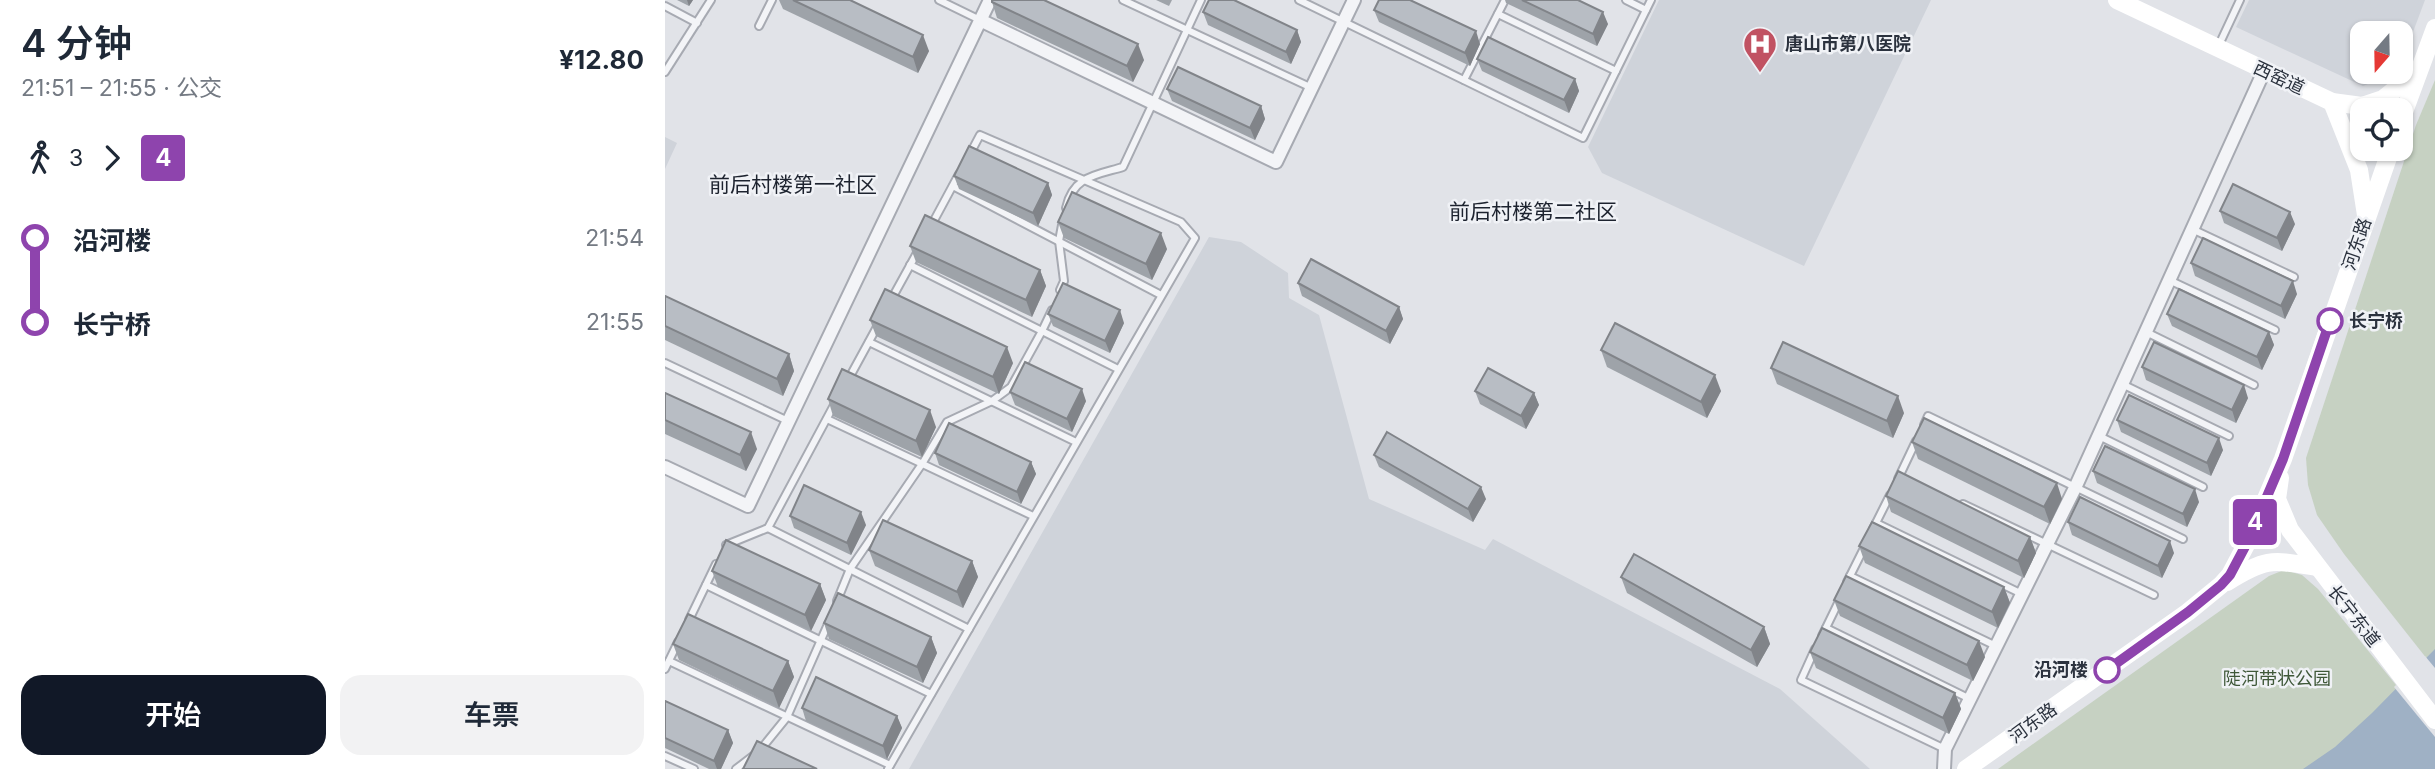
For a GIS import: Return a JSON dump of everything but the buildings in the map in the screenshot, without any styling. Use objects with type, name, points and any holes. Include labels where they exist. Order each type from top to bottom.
[{"type":"street","points":[[665,467],[748,506],[990,0]]},
{"type":"street","points":[[980,20],[1276,162],[1355,0]]},
{"type":"street","name":"西窑道","points":[[2117,0],[2332,102]]},
{"type":"street","points":[[2409,98],[2435,28]]},
{"type":"street","points":[[1944,769],[1945,749],[2075,488],[2264,71]]},
{"type":"street","points":[[2367,217],[2359,170],[2332,102],[2362,106],[2383,99],[2418,71]]},
{"type":"street","name":"河东路","points":[[1966,769],[2221,585],[2230,575],[2248,541],[2283,459],[2387,161]]},
{"type":"street","name":"河东路","points":[[2283,459],[2277,499],[2290,530],[2317,568]]},
{"type":"street","points":[[2221,585],[2253,566],[2273,561],[2317,568]]},
{"type":"street","name":"长宁东道","points":[[2317,568],[2435,720]]},
{"type":"lane","points":[[665,72],[711,0]]},
{"type":"lane","points":[[759,26],[772,0]]},
{"type":"lane","points":[[939,0],[980,20]]},
{"type":"lane","points":[[1123,0],[1312,88]]},
{"type":"lane","points":[[1058,294],[1064,281],[1059,241],[1069,197],[1083,179],[1123,167],[1201,0]]},
{"type":"lane","points":[[1299,0],[1583,138],[1651,0]]},
{"type":"lane","points":[[1464,80],[1505,0]]},
{"type":"lane","points":[[1626,0],[1646,10]]},
{"type":"lane","points":[[2217,49],[2240,0]]},
{"type":"lane","points":[[665,6],[697,23]]},
{"type":"lane","points":[[1498,14],[1616,71]]},
{"type":"lane","points":[[669,661],[889,767],[1195,237],[1181,222],[980,135],[969,155]]},
{"type":"lane","points":[[928,231],[964,165]]},
{"type":"lane","points":[[953,186],[1161,295]]},
{"type":"lane","points":[[2192,229],[2294,277]]},
{"type":"lane","points":[[886,309],[922,243]]},
{"type":"lane","points":[[910,265],[1118,369]]},
{"type":"lane","points":[[2169,280],[2275,330]]},
{"type":"lane","points":[[835,605],[850,569],[922,464],[947,422],[992,401],[1011,387],[1053,306]]},
{"type":"lane","points":[[845,386],[881,320]]},
{"type":"lane","points":[[2145,332],[2254,385]]},
{"type":"lane","points":[[869,342],[1076,442]]},
{"type":"lane","points":[[665,363],[788,421]]},
{"type":"lane","points":[[2122,384],[2229,436]]},
{"type":"lane","points":[[685,628],[725,546],[768,528],[839,397]]},
{"type":"lane","points":[[1922,427],[1928,416],[2183,539]]},
{"type":"lane","points":[[827,419],[1033,516]]},
{"type":"lane","points":[[2099,436],[2203,487]]},
{"type":"lane","points":[[1871,534],[1917,439]]},
{"type":"lane","points":[[1900,474],[1912,480]]},
{"type":"lane","points":[[1961,503],[2154,595]]},
{"type":"lane","points":[[1876,523],[2022,594]]},
{"type":"lane","points":[[768,528],[969,628]]},
{"type":"lane","points":[[1866,544],[1801,680],[1945,749]]},
{"type":"lane","points":[[1850,576],[1996,646]]},
{"type":"lane","points":[[706,584],[931,694]]},
{"type":"lane","points":[[736,769],[759,751],[787,717],[831,617]]},
{"type":"lane","points":[[1826,628],[1970,699]]},
{"type":"lane","points":[[665,669],[679,639]]},
{"type":"lane","points":[[665,756],[694,769]]},
{"type":"shaded area","name":"唐山市第八医院","points":[[1659,0],[1931,0],[1804,266],[1602,173],[1588,147]]},
{"type":"shaded area","points":[[2249,0],[2425,0],[2413,32],[2413,21],[2350,21],[2350,80],[2236,27]]},
{"type":"shaded area","points":[[665,137],[677,143],[665,169]]},
{"type":"shaded area","points":[[1209,237],[1241,242],[1288,273],[1289,298],[1319,315],[1369,499],[1485,550],[1493,539],[1780,689],[1870,769],[909,769]]},
{"type":"green space","points":[[2435,80],[2435,669],[2344,554],[2317,515],[2308,485],[2306,458],[2404,161],[2413,161],[2413,134]]},
{"type":"green space","name":"陡河带状公园","points":[[2284,570],[2302,575],[2318,589],[2435,733],[2435,769],[1998,769],[2269,576]]},
{"type":"water","points":[[2435,649],[2435,769],[2303,769],[2335,747]]},
{"type":"pier","points":[[2425,656],[2435,668],[2435,737],[2394,687]]},
{"type":"bus line","name":"4","points":[[2107,670],[2188,612],[2230,575],[2248,541],[2283,459],[2330,321]]},
{"type":"place","name":"唐山市第八医院","points":[[1760,74]]},
{"type":"place","name":"长宁桥","points":[[2330,321]]},
{"type":"place","name":"沿河楼","points":[[2107,670]]},
{"type":"district","name":"前后村楼第一社区","points":[[793,185]]},
{"type":"district","name":"前后村楼第二社区","points":[[1533,212]]}]
